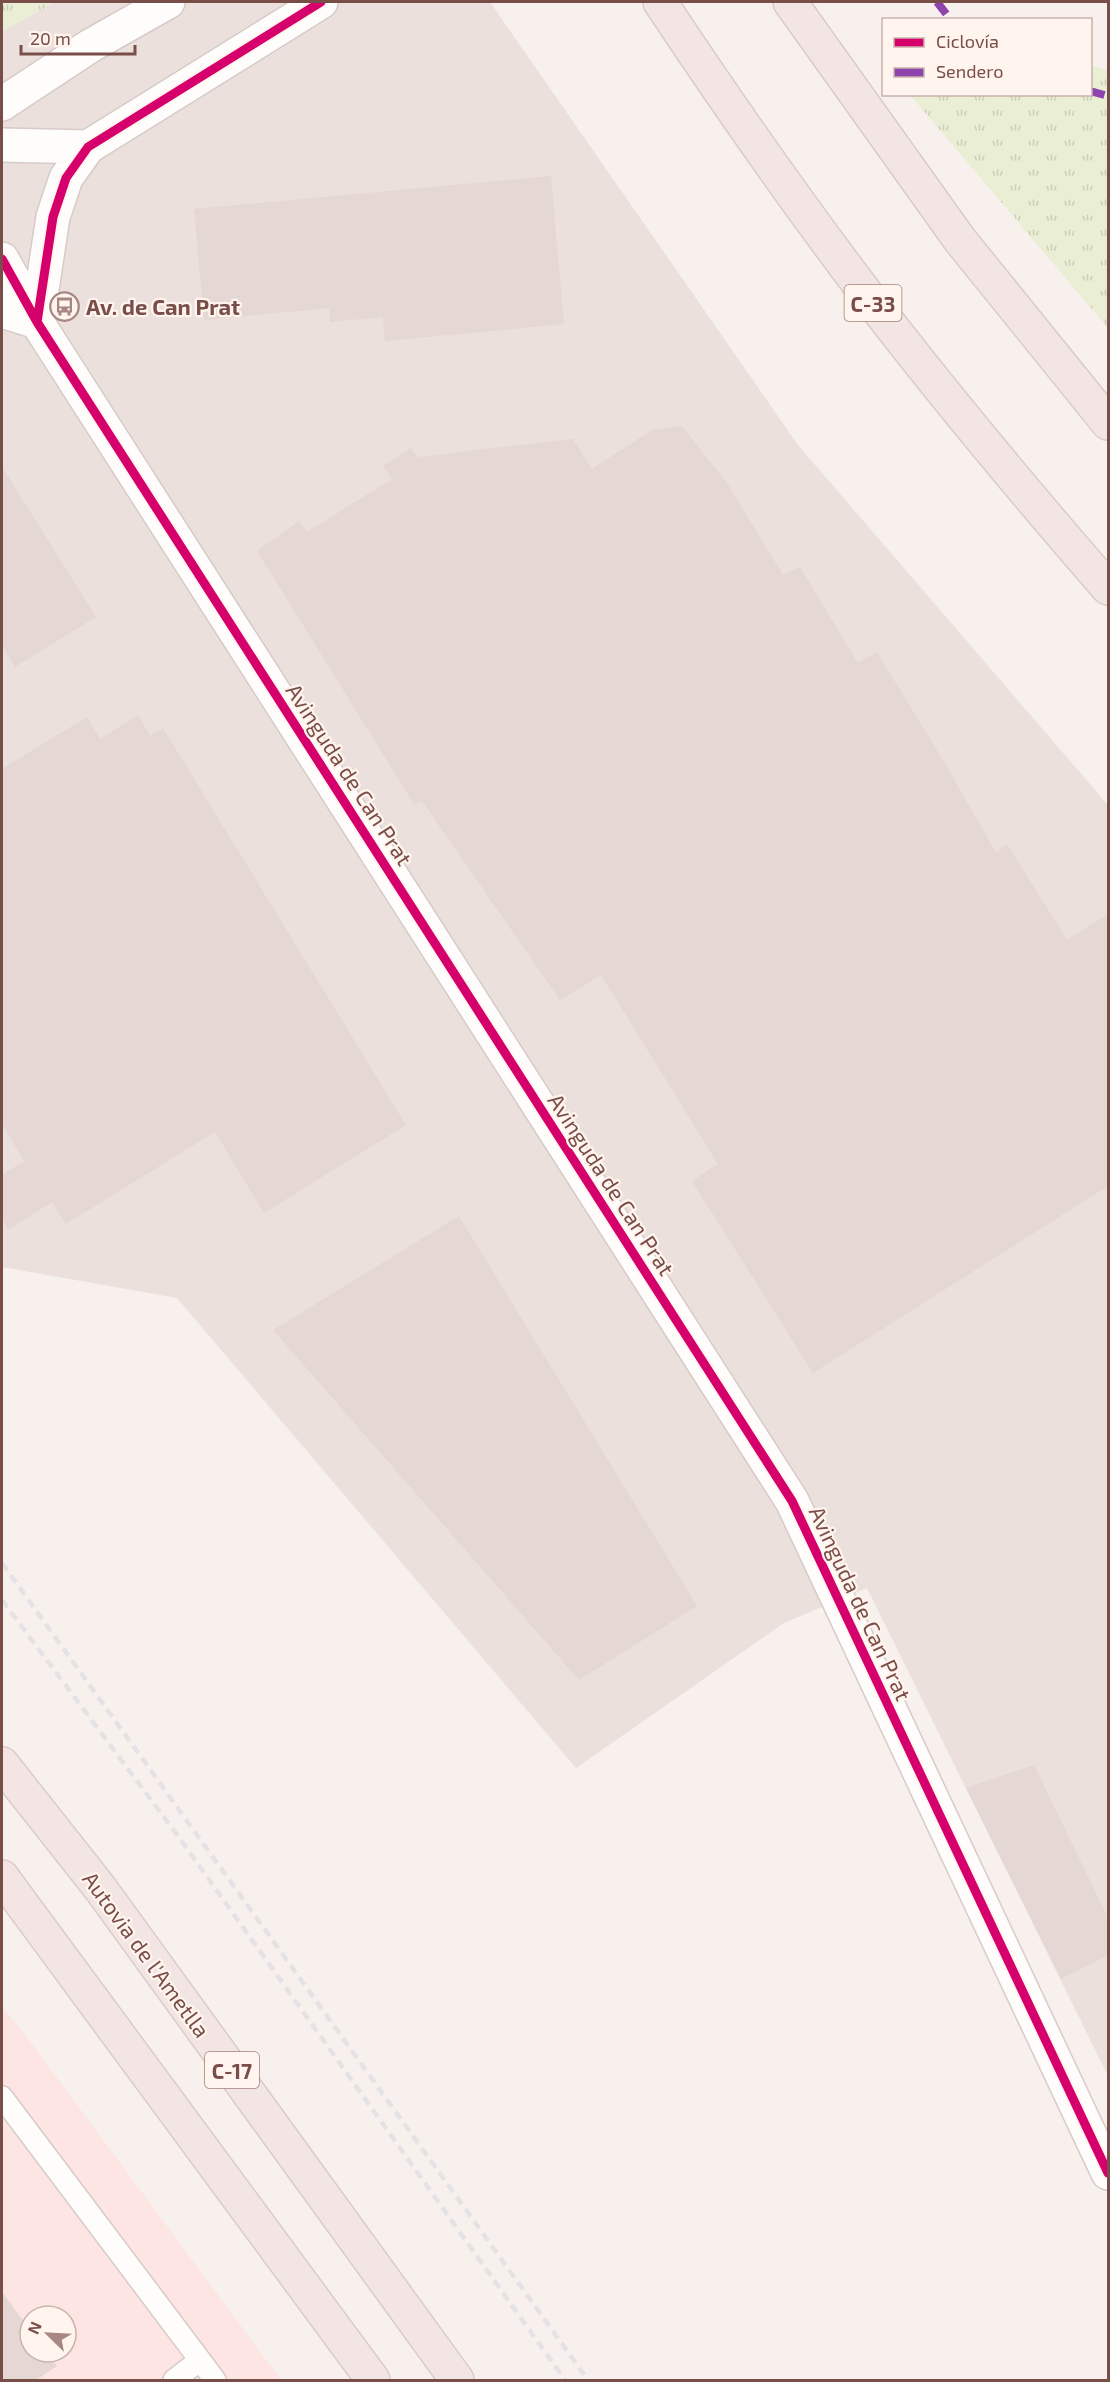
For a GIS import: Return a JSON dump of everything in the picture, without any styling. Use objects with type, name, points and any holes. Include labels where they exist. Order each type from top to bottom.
[{"type":"highway","name":"C-33","points":[[660,2],[738,119],[877,308],[1035,503],[1108,588]]},
{"type":"highway","points":[[790,2],[960,240],[1108,423]]},
{"type":"highway","name":"Autovia de l'Ametlla","points":[[2,1764],[100,1888],[457,2380]]},
{"type":"highway","points":[[2,1877],[373,2380]]},
{"type":"street","points":[[90,46],[127,2]]},
{"type":"street","points":[[2,104],[90,46],[168,2]]},
{"type":"street","points":[[2,311],[37,322],[52,217],[66,178],[88,147],[321,2]]},
{"type":"street","points":[[2,145],[88,147]]},
{"type":"street","name":"Avinguda de Can Prat","points":[[2,259],[37,322],[792,1501],[1108,2174]]},
{"type":"lane","points":[[2,2097],[215,2380]]},
{"type":"lane","points":[[174,2380],[200,2360]]},
{"type":"shaded area","points":[[2,2],[490,2],[798,445],[1108,805],[1108,2076],[867,1588],[784,1623],[576,1768],[177,1298],[2,1267]]},
{"type":"shaded area","points":[[2,2007],[23,2032],[281,2380],[2,2380]]},
{"type":"green space","points":[[2,2],[55,2],[2,32]]},
{"type":"green space","points":[[1092,66],[1108,70],[1108,328],[911,96],[1092,96]]},
{"type":"building","points":[[551,176],[564,324],[385,341],[383,317],[330,322],[329,308],[204,320],[194,209]]},
{"type":"building","points":[[682,426],[727,483],[783,575],[800,567],[858,663],[877,652],[996,853],[1007,844],[1067,940],[1108,914],[1108,1186],[813,1373],[692,1181],[718,1164],[601,975],[560,1000],[422,801],[414,804],[257,551],[299,521],[307,532],[392,479],[383,466],[411,448],[417,457],[573,439],[592,469],[652,430]]},
{"type":"building","points":[[4,470],[96,617],[15,667],[2,645],[2,471]]},
{"type":"building","points":[[138,715],[150,736],[163,728],[406,1125],[264,1213],[215,1132],[66,1224],[52,1202],[8,1230],[2,1218],[2,1175],[24,1161],[2,1124],[2,769],[87,717],[100,739]]},
{"type":"building","points":[[459,1216],[697,1606],[579,1680],[273,1330]]},
{"type":"building","points":[[1034,1765],[1108,1918],[1108,1955],[1061,1979],[966,1788]]},
{"type":"building","points":[[2,2292],[18,2314],[18,2364],[55,2364],[57,2366],[36,2380],[2,2380]]},
{"type":"railway","points":[[2,1563],[588,2380]]},
{"type":"railway","points":[[2,1600],[178,1836],[565,2380]]},
{"type":"marked path","points":[[937,2],[949,18]]},
{"type":"marked path","points":[[1092,92],[1108,96]]},
{"type":"cycle path","points":[[37,322],[53,217],[66,178],[88,147],[321,2]]},
{"type":"cycle path","points":[[2,259],[37,322],[792,1501],[1108,2173]]},
{"type":"place","name":"Av. de Can Prat","points":[[65,306]]}]
